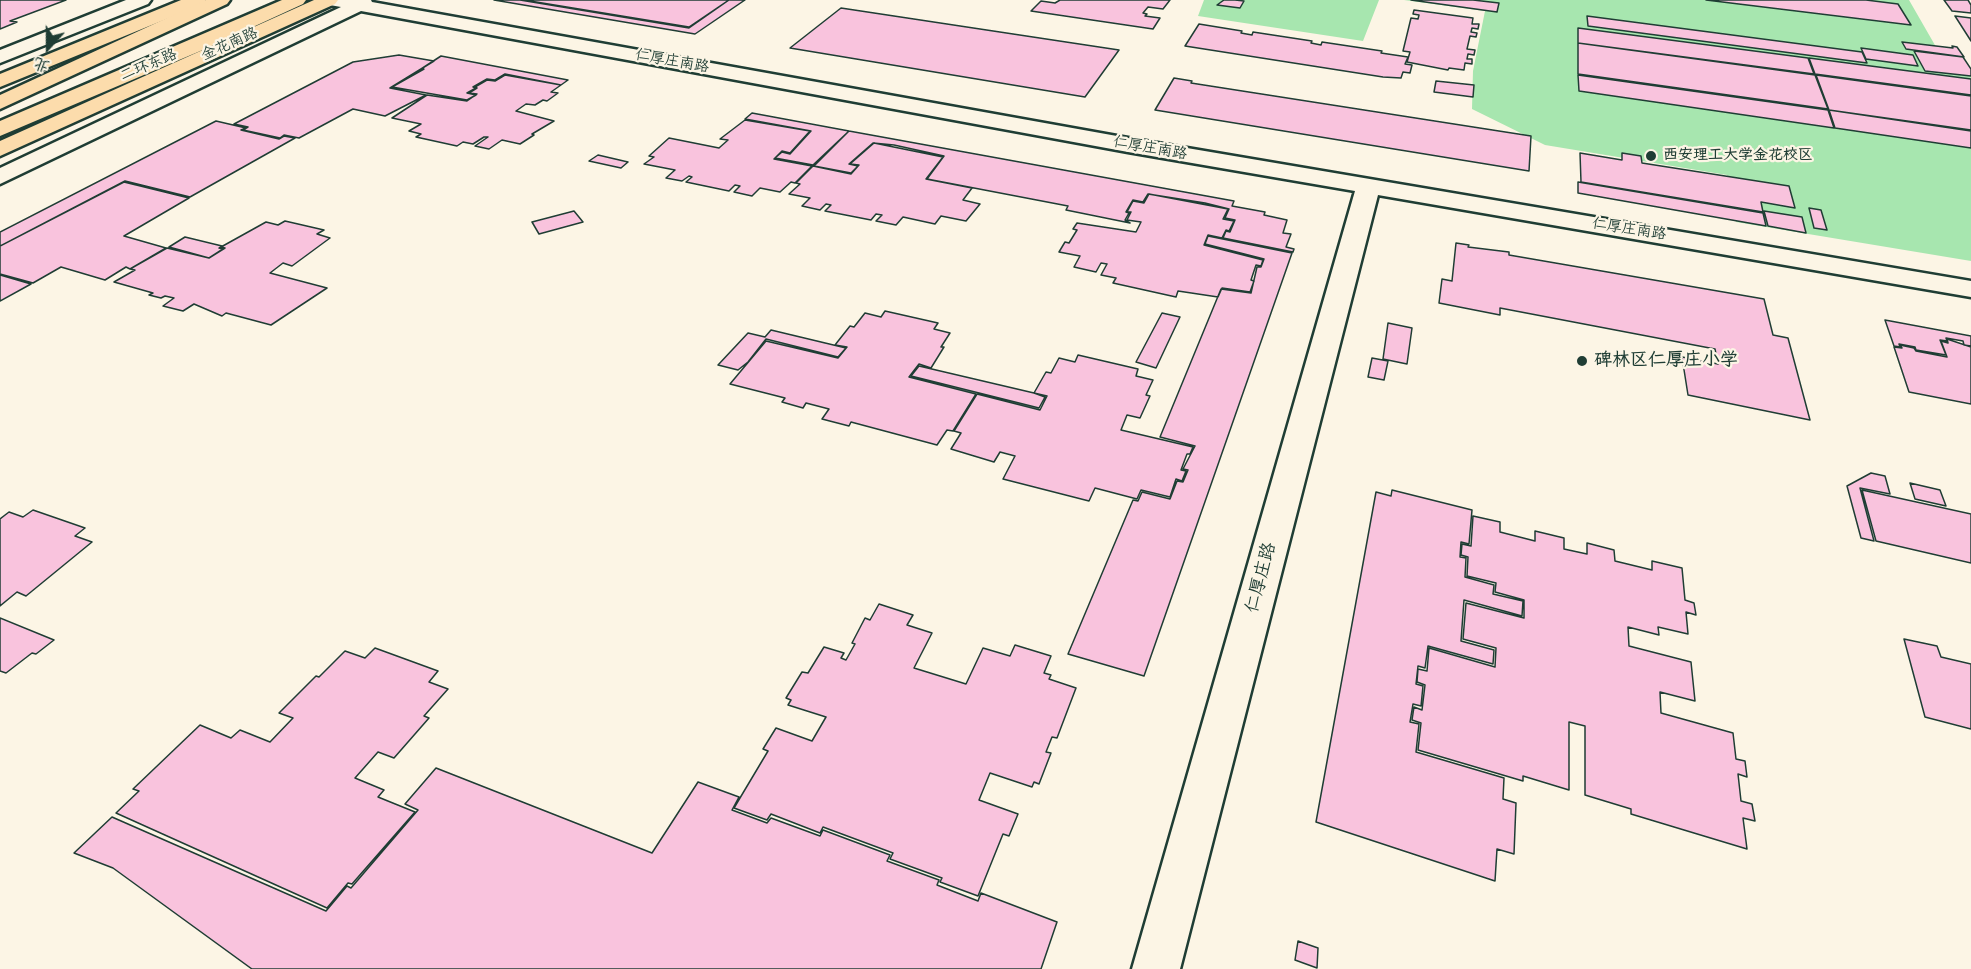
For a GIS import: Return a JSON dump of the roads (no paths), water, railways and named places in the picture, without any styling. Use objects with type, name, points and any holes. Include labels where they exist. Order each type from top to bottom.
[{"type":"main road","points":[[0,81],[216,0]]},
{"type":"main road","name":"二环东路","points":[[0,103],[100,58],[198,5],[221,0]]},
{"type":"main road","name":"二环东路","points":[[0,129],[198,45],[297,0]]},
{"type":"main road","name":"金花南路","points":[[0,149],[330,0]]},
{"type":"main road","points":[[44,110],[208,55]]},
{"type":"street","points":[[0,57],[142,0]]},
{"type":"street","name":"仁厚庄南路","points":[[330,0],[365,3],[1368,187],[1971,289]]},
{"type":"street","points":[[0,177],[365,3]]},
{"type":"street","name":"仁厚庄路","points":[[1156,969],[1368,187]]},
{"type":"place","name":"西安理工大学金花校区","points":[[1651,156]]},
{"type":"place","name":"碑林区仁厚庄小学","points":[[1582,361]]}]
